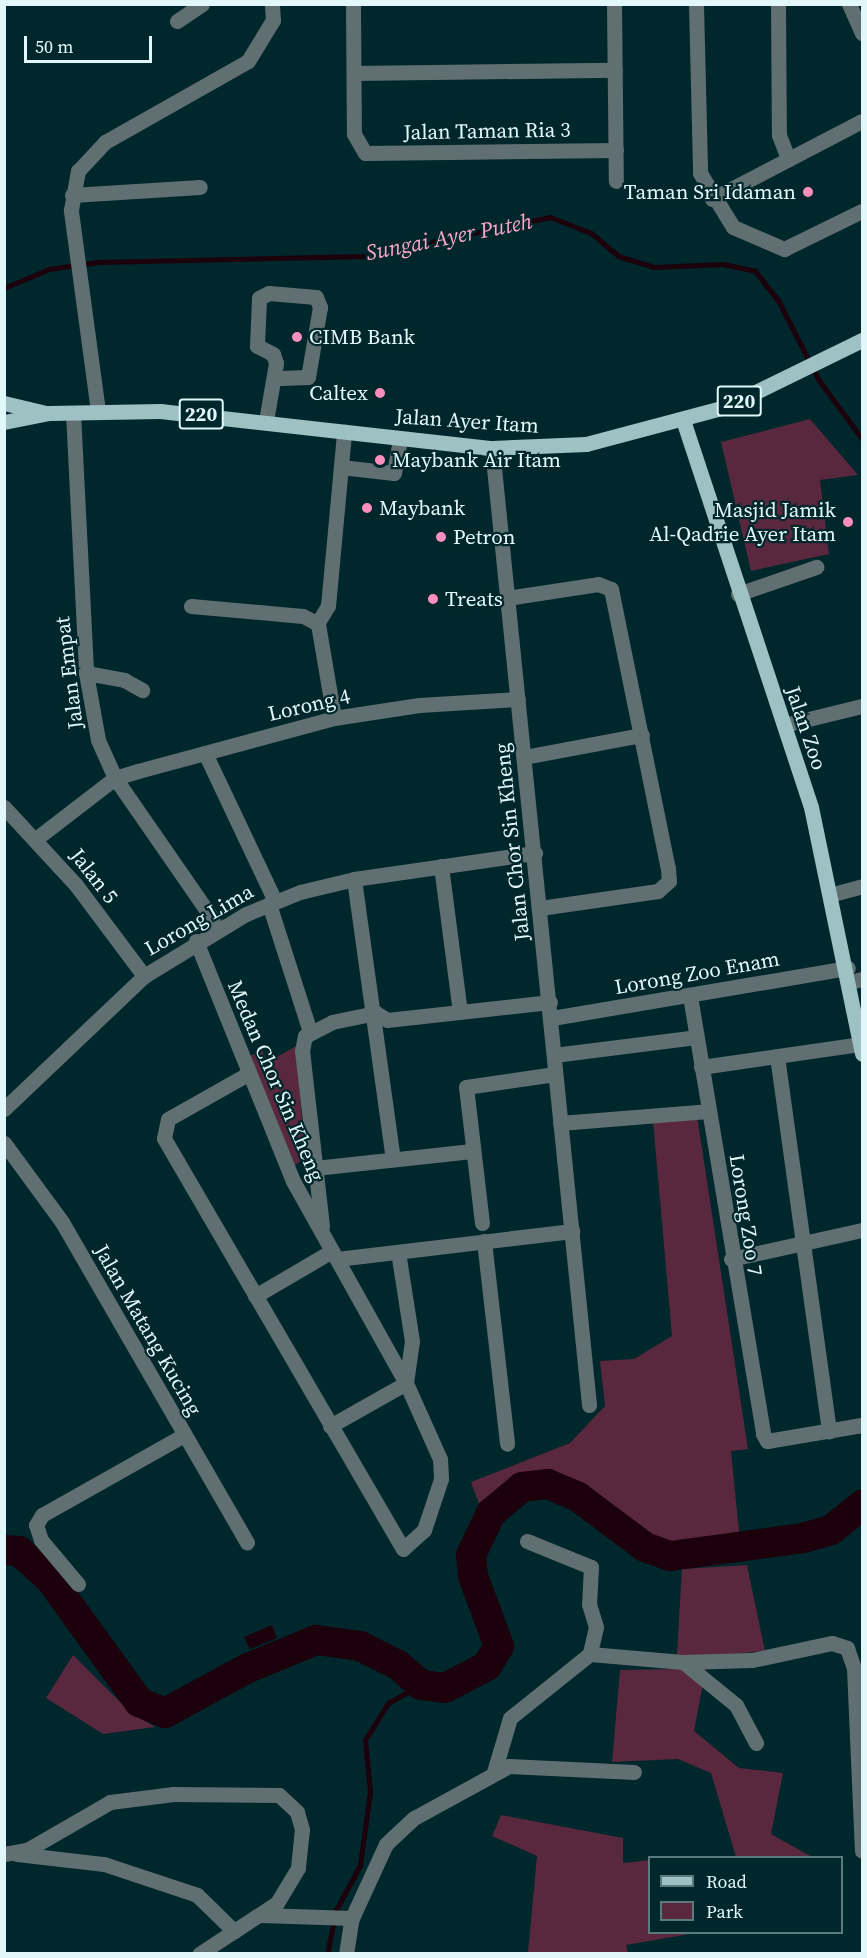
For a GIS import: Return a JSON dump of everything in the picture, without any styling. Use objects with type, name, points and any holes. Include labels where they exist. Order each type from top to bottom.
[{"type":"main road","name":"Jalan Ayer Itam","points":[[4,422],[49,413],[98,411],[266,421],[400,439],[492,448],[586,444],[684,423],[793,375],[862,340]]},
{"type":"main road","name":"Jalan Ayer Itam","points":[[4,403],[49,413]]},
{"type":"main road","name":"Jalan Zoo","points":[[684,423],[738,594],[784,725],[833,894],[854,976],[862,1049]]},
{"type":"street","points":[[177,21],[202,4]]},
{"type":"street","points":[[98,411],[80,298],[74,242],[72,195],[78,171],[94,150],[248,61],[273,20],[272,4]]},
{"type":"street","points":[[353,4],[354,73],[615,70]]},
{"type":"street","points":[[614,4],[616,181]]},
{"type":"street","points":[[696,4],[700,173],[712,199],[738,232],[784,249],[862,212]]},
{"type":"street","points":[[778,4],[780,139],[788,159]]},
{"type":"street","points":[[849,4],[862,33]]},
{"type":"street","name":"Jalan Taman Ria 3","points":[[354,73],[354,134],[360,150],[616,150]]},
{"type":"street","points":[[712,199],[862,121]]},
{"type":"street","points":[[72,195],[200,188]]},
{"type":"street","points":[[266,421],[276,358],[256,341],[259,298],[269,293],[316,297],[320,307],[308,376],[274,378]]},
{"type":"street","name":"Jalan Empat","points":[[73,413],[86,673],[98,740],[115,778],[219,928]]},
{"type":"street","points":[[334,718],[317,624],[328,606],[344,432]]},
{"type":"street","points":[[341,467],[394,473],[400,439]]},
{"type":"street","name":"Jalan Chor Sin Kheng","points":[[492,448],[552,1018],[555,1074],[589,1405]]},
{"type":"street","points":[[738,594],[816,567]]},
{"type":"street","points":[[507,598],[598,584],[610,590],[642,735],[666,886],[540,908]]},
{"type":"street","points":[[191,606],[303,616],[317,624]]},
{"type":"street","points":[[86,673],[124,680],[142,690]]},
{"type":"street","name":"Lorong 4","points":[[115,778],[334,718],[419,705],[518,699]]},
{"type":"street","points":[[784,725],[862,706]]},
{"type":"street","points":[[524,757],[642,735]]},
{"type":"street","points":[[204,753],[272,903],[310,1032],[376,1013],[387,1020],[550,1002]]},
{"type":"street","points":[[37,838],[115,778]]},
{"type":"street","name":"Jalan 5","points":[[4,807],[37,838],[144,976]]},
{"type":"street","name":"Lorong Lima","points":[[4,1109],[144,976],[219,928],[272,903],[354,879],[535,853]]},
{"type":"street","points":[[441,866],[460,1012]]},
{"type":"street","points":[[354,879],[376,1013],[393,1160]]},
{"type":"street","points":[[833,894],[862,886]]},
{"type":"street","name":"Medan Chor Sin Kheng","points":[[196,941],[248,1074],[323,1235],[406,1383],[440,1459],[441,1479],[424,1530],[403,1549],[330,1426]]},
{"type":"street","name":"Lorong Zoo Enam","points":[[552,1018],[690,996],[854,976]]},
{"type":"street","name":"Lorong Zoo 7","points":[[690,996],[731,1258],[766,1441],[829,1431]]},
{"type":"street","name":"Medan Chor Sin Kheng","points":[[310,1032],[302,1051],[323,1235]]},
{"type":"street","points":[[554,1055],[696,1037]]},
{"type":"street","points":[[701,1067],[777,1056],[862,1049]]},
{"type":"street","points":[[777,1056],[829,1431],[862,1425]]},
{"type":"street","points":[[248,1074],[162,1128],[330,1426],[406,1383],[412,1341],[398,1252]]},
{"type":"street","points":[[482,1223],[466,1087],[555,1074]]},
{"type":"street","points":[[560,1123],[708,1111]]},
{"type":"street","name":"Jalan Matang Kucing","points":[[4,1143],[62,1222],[247,1543]]},
{"type":"street","points":[[315,1168],[472,1151]]},
{"type":"street","points":[[731,1258],[862,1230]]},
{"type":"street","points":[[255,1296],[335,1255],[398,1252],[572,1231]]},
{"type":"street","points":[[484,1241],[507,1444]]},
{"type":"street","points":[[78,1584],[41,1540],[36,1525],[42,1515],[82,1489],[184,1435]]},
{"type":"street","points":[[494,1772],[510,1718],[590,1654],[596,1627],[589,1604],[591,1567],[527,1541]]},
{"type":"street","points":[[590,1654],[683,1662],[752,1660],[832,1643],[847,1648],[854,1668],[862,1851]]},
{"type":"street","points":[[683,1662],[736,1705],[756,1743]]},
{"type":"street","points":[[346,1953],[339,1920],[396,1831],[494,1772],[520,1765],[634,1772]]},
{"type":"street","points":[[6,1853],[27,1850],[110,1802],[173,1794],[279,1795],[297,1812],[303,1846],[289,1885],[261,1916],[199,1953]]},
{"type":"street","points":[[6,1853],[104,1864],[183,1891],[209,1902],[234,1931]]},
{"type":"street","points":[[261,1916],[339,1920]]},
{"type":"green space","points":[[810,419],[858,475],[820,480],[829,554],[751,571],[721,442]]},
{"type":"green space","points":[[296,1046],[305,1158],[294,1166],[248,1057],[262,1050],[268,1062]]},
{"type":"green space","points":[[697,1116],[748,1449],[731,1451],[739,1532],[661,1545],[594,1490],[553,1477],[532,1476],[506,1487],[481,1509],[471,1482],[570,1443],[605,1406],[600,1361],[634,1359],[672,1336],[653,1121]]},
{"type":"green space","points":[[747,1565],[765,1651],[708,1657],[694,1731],[739,1768],[783,1773],[771,1834],[810,1856],[736,1856],[711,1773],[678,1759],[612,1762],[620,1670],[676,1669],[682,1569]]},
{"type":"green space","points":[[73,1655],[130,1712],[155,1727],[103,1734],[46,1698]]},
{"type":"green space","points":[[501,1815],[623,1838],[623,1863],[648,1860],[648,1934],[689,1934],[626,1945],[628,1953],[528,1953],[537,1856],[492,1836]]},
{"type":"shaded area","points":[[272,1625],[277,1638],[250,1649],[244,1637]]},
{"type":"waterway","name":"Sungai Ayer Puteh","points":[[4,288],[49,269],[97,262],[365,256],[550,217],[591,233],[618,256],[654,267],[723,264],[755,271],[778,300],[818,379],[862,439]]},
{"type":"waterway","points":[[4,1550],[19,1551],[50,1579],[139,1702],[165,1713],[248,1668],[316,1640],[360,1646],[398,1665],[421,1685],[445,1688],[487,1666],[499,1646],[473,1576],[471,1555],[491,1513],[522,1487],[548,1484],[578,1497],[645,1547],[670,1556],[803,1538],[831,1530],[862,1505]]},
{"type":"waterway","points":[[327,1954],[336,1910],[360,1865],[370,1792],[365,1740],[388,1703],[421,1685]]},
{"type":"place","name":"Taman Sri Idaman","points":[[808,192]]},
{"type":"place","name":"CIMB Bank","points":[[297,337]]},
{"type":"place","name":"Caltex","points":[[380,393]]},
{"type":"place","name":"Maybank Air Itam","points":[[380,460]]},
{"type":"place","name":"Maybank","points":[[367,508]]},
{"type":"place","name":"Masjid Jamik Al-Qadrie Ayer Itam","points":[[848,522]]},
{"type":"place","name":"Petron","points":[[441,537]]},
{"type":"place","name":"Treats","points":[[433,599]]}]
